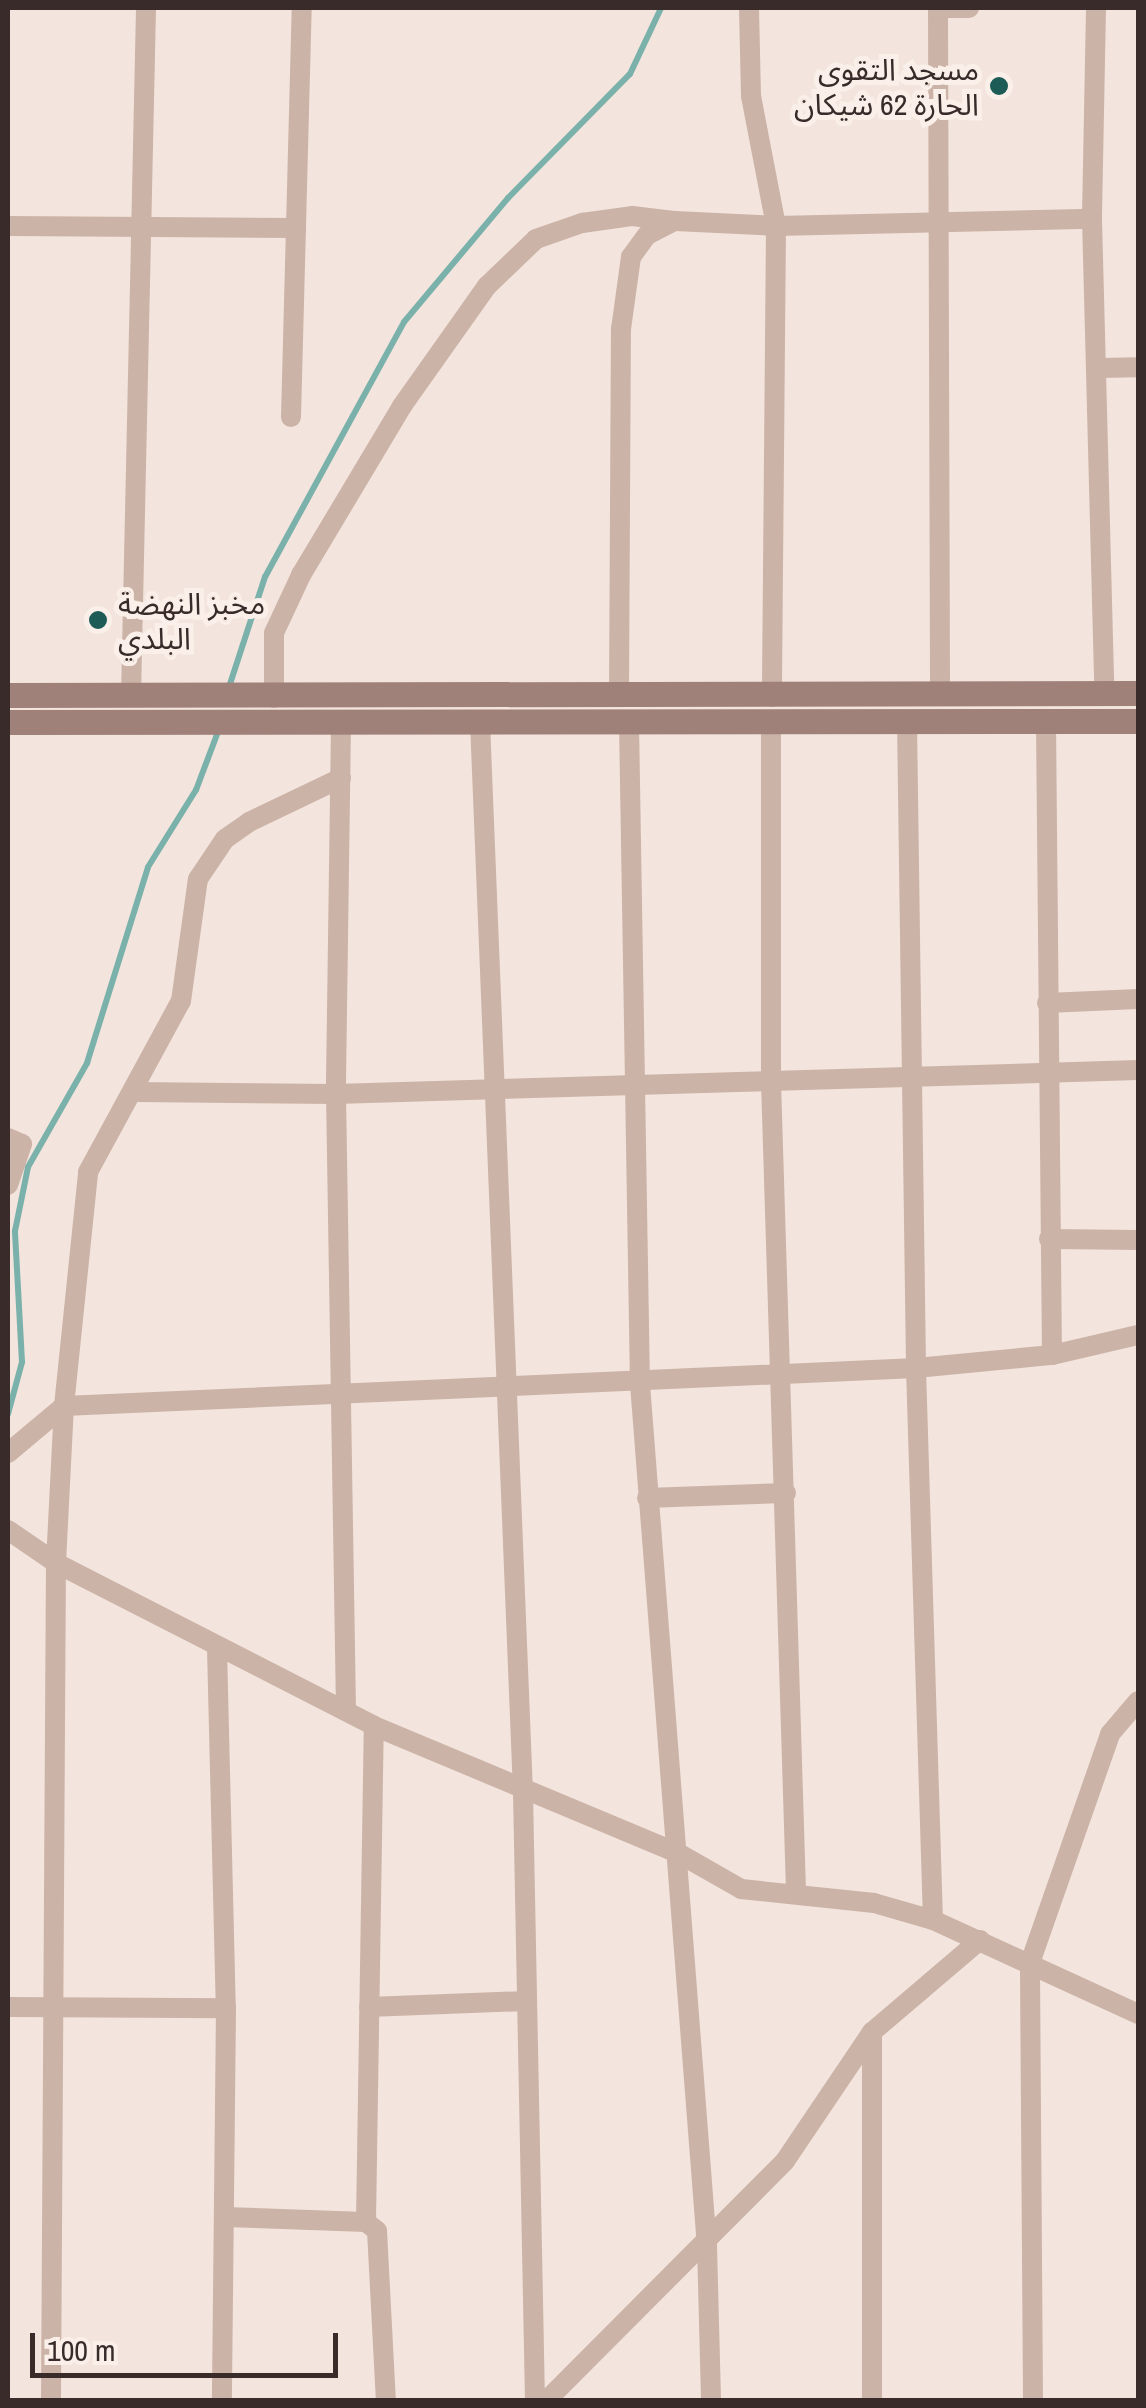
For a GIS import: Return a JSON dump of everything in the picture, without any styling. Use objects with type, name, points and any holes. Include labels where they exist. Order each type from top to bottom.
[{"type":"main road","points":[[8,722],[230,726],[629,722],[940,694],[1138,693]]},
{"type":"main road","points":[[8,695],[619,697],[907,722],[1138,720]]},
{"type":"street","points":[[131,696],[146,8]]},
{"type":"street","points":[[291,417],[302,8]]},
{"type":"street","points":[[749,8],[751,96],[776,226],[771,1082],[784,1375],[796,1893]]},
{"type":"street","points":[[940,694],[934,224],[938,8],[969,8]]},
{"type":"street","points":[[1096,8],[1092,219],[1100,368],[1104,693]]},
{"type":"street","points":[[274,698],[274,633],[300,574],[402,406],[487,286],[536,239],[566,228],[632,216],[776,226],[1092,219]]},
{"type":"street","points":[[619,697],[624,285],[631,257],[647,235],[675,221]]},
{"type":"street","points":[[8,226],[296,228]]},
{"type":"street","points":[[1100,368],[1138,367]]},
{"type":"street","points":[[480,722],[523,1793],[535,2400]]},
{"type":"street","points":[[629,722],[640,1384],[707,2246],[710,2400]]},
{"type":"street","points":[[907,722],[916,1368],[933,1920]]},
{"type":"street","points":[[1046,722],[1052,1355]]},
{"type":"street","points":[[341,724],[336,1094],[346,1710]]},
{"type":"street","points":[[51,2400],[56,1563],[64,1406],[88,1172],[96,1148],[134,1092],[181,1001],[190,910],[211,856],[249,822],[340,778]]},
{"type":"street","points":[[1047,1003],[1138,999]]},
{"type":"street","points":[[134,1092],[336,1094],[1138,1070]]},
{"type":"street","points":[[8,1138],[22,1144],[8,1186]]},
{"type":"street","points":[[1049,1239],[1138,1240]]},
{"type":"street","points":[[8,1453],[64,1406],[640,1384],[916,1368],[1052,1355],[1138,1335]]},
{"type":"street","points":[[647,1498],[786,1494]]},
{"type":"street","points":[[8,1530],[56,1563],[374,1726],[523,1793],[678,1853],[741,1889],[874,1903],[933,1920],[1138,2014]]},
{"type":"street","points":[[217,1648],[226,2008],[222,2400]]},
{"type":"street","points":[[1033,2400],[1030,1963],[1110,1734],[1138,1701]]},
{"type":"street","points":[[374,1726],[366,2222],[383,2247],[386,2400]]},
{"type":"street","points":[[547,2400],[707,2246],[785,2160],[872,2032],[980,1940]]},
{"type":"street","points":[[370,2006],[527,2001]]},
{"type":"street","points":[[8,2007],[226,2008]]},
{"type":"street","points":[[872,2032],[872,2400]]},
{"type":"street","points":[[224,2217],[366,2222]]},
{"type":"waterway","points":[[229,687],[265,577],[404,322],[508,198],[630,74],[661,8]]},
{"type":"waterway","points":[[8,1414],[22,1362],[15,1231],[28,1167],[87,1063],[148,867],[196,790],[219,729]]},
{"type":"place","name":"مسجد التقوى الحارة 62 شيكان","points":[[999,86]]},
{"type":"place","name":"مخبز النهضة البلدي","points":[[98,620]]}]
